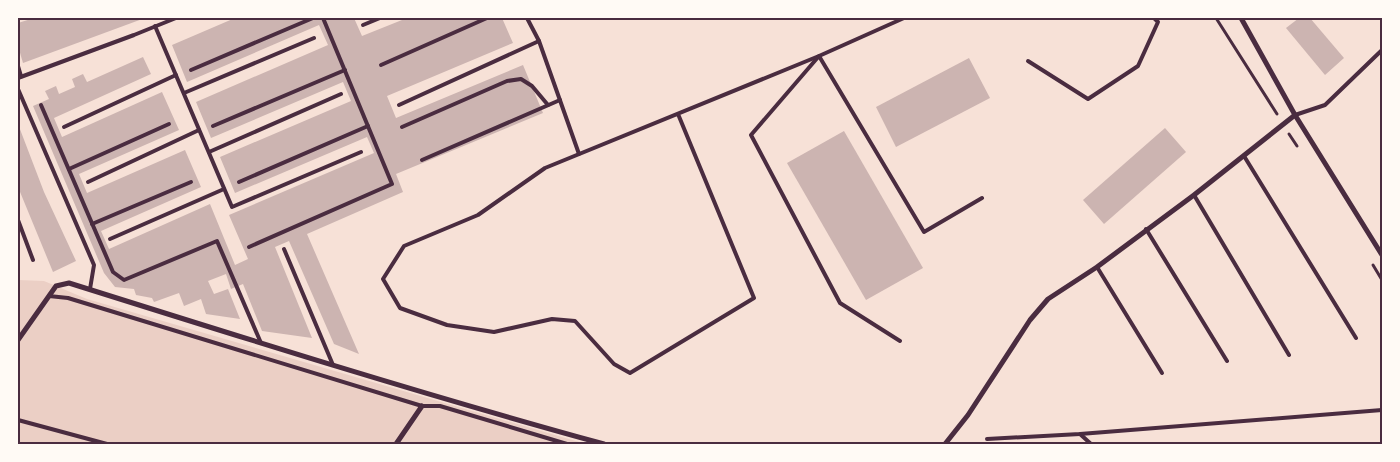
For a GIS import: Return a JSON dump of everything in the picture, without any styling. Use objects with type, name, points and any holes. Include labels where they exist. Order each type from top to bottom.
[{"type":"street","points":[[1241,18],[1295,115],[1382,255]]},
{"type":"street","points":[[945,444],[968,415],[1021,334],[1048,299],[1097,267],[1194,195],[1295,115]]},
{"type":"street","points":[[18,340],[56,286],[69,283],[333,366],[501,416],[604,444]]},
{"type":"street","points":[[396,444],[422,406]]},
{"type":"lane","points":[[18,66],[19,77],[176,18]]},
{"type":"lane","points":[[191,70],[313,18]]},
{"type":"lane","points":[[249,247],[392,184],[323,18]]},
{"type":"lane","points":[[363,25],[380,18]]},
{"type":"lane","points":[[381,65],[487,18]]},
{"type":"lane","points":[[527,18],[539,41],[579,154]]},
{"type":"lane","points":[[678,114],[754,298],[630,373],[614,364],[574,321],[552,319],[494,332],[447,325],[400,308],[383,279],[404,246],[478,215],[545,168],[819,56],[904,18]]},
{"type":"lane","points":[[1028,61],[1088,99],[1138,66],[1158,22],[1154,18]]},
{"type":"lane","points":[[155,26],[232,207],[361,152]]},
{"type":"lane","points":[[184,93],[314,38]]},
{"type":"lane","points":[[399,106],[539,41]]},
{"type":"lane","points":[[1295,115],[1325,105],[1382,50]]},
{"type":"lane","points":[[819,56],[924,232],[982,198]]},
{"type":"lane","points":[[819,56],[751,135],[840,303],[900,341]]},
{"type":"lane","points":[[213,126],[345,70]]},
{"type":"lane","points":[[64,127],[176,75]]},
{"type":"lane","points":[[402,127],[507,80],[521,79],[532,86],[548,105]]},
{"type":"lane","points":[[18,89],[94,265],[90,289]]},
{"type":"lane","points":[[209,152],[341,94]]},
{"type":"lane","points":[[422,160],[560,100]]},
{"type":"lane","points":[[41,105],[113,272],[124,280],[217,241],[261,343]]},
{"type":"lane","points":[[69,169],[169,124]]},
{"type":"lane","points":[[239,182],[368,126]]},
{"type":"lane","points":[[88,182],[199,130]]},
{"type":"lane","points":[[1244,156],[1356,338]]},
{"type":"lane","points":[[92,224],[191,182]]},
{"type":"lane","points":[[110,239],[224,189]]},
{"type":"lane","points":[[1194,195],[1289,355]]},
{"type":"lane","points":[[18,220],[33,260]]},
{"type":"lane","points":[[1146,229],[1227,361]]},
{"type":"lane","points":[[284,249],[333,366]]},
{"type":"lane","points":[[1097,267],[1162,373]]},
{"type":"lane","points":[[49,296],[68,298],[422,406],[440,406],[567,444]]},
{"type":"lane","points":[[987,439],[1080,434],[1382,410]]},
{"type":"lane","points":[[18,420],[107,444]]},
{"type":"lane","points":[[1080,434],[1090,444]]},
{"type":"shaded area","points":[[18,280],[44,281],[87,299],[586,444],[18,444]]},
{"type":"building","points":[[34,18],[145,18],[23,63],[18,46],[18,23]]},
{"type":"building","points":[[235,18],[354,18],[362,36],[407,18],[502,18],[513,43],[387,96],[396,118],[523,65],[543,113],[396,174],[403,192],[307,234],[359,354],[334,344],[289,241],[275,247],[312,338],[262,331],[243,284],[231,289],[226,274],[208,281],[214,294],[228,289],[240,319],[206,314],[201,299],[184,306],[179,293],[154,302],[152,298],[136,295],[134,289],[115,287],[104,273],[33,106],[49,99],[45,91],[56,86],[59,94],[75,87],[72,79],[83,74],[87,82],[143,57],[151,74],[54,118],[62,137],[162,92],[179,130],[79,174],[87,193],[185,150],[201,187],[101,231],[109,249],[210,204],[235,265],[248,259],[229,215],[374,153],[367,137],[235,193],[220,157],[351,101],[343,82],[211,138],[196,102],[328,45],[319,25],[187,82],[172,45]]},
{"type":"building","points":[[1299,18],[1310,18],[1344,58],[1325,75],[1286,28]]},
{"type":"building","points":[[969,58],[990,98],[896,147],[876,107]]},
{"type":"building","points":[[18,124],[44,192],[76,261],[53,272],[18,187]]},
{"type":"building","points":[[1165,128],[1186,152],[1104,224],[1083,200]]},
{"type":"building","points":[[844,131],[923,268],[866,300],[787,163]]}]
